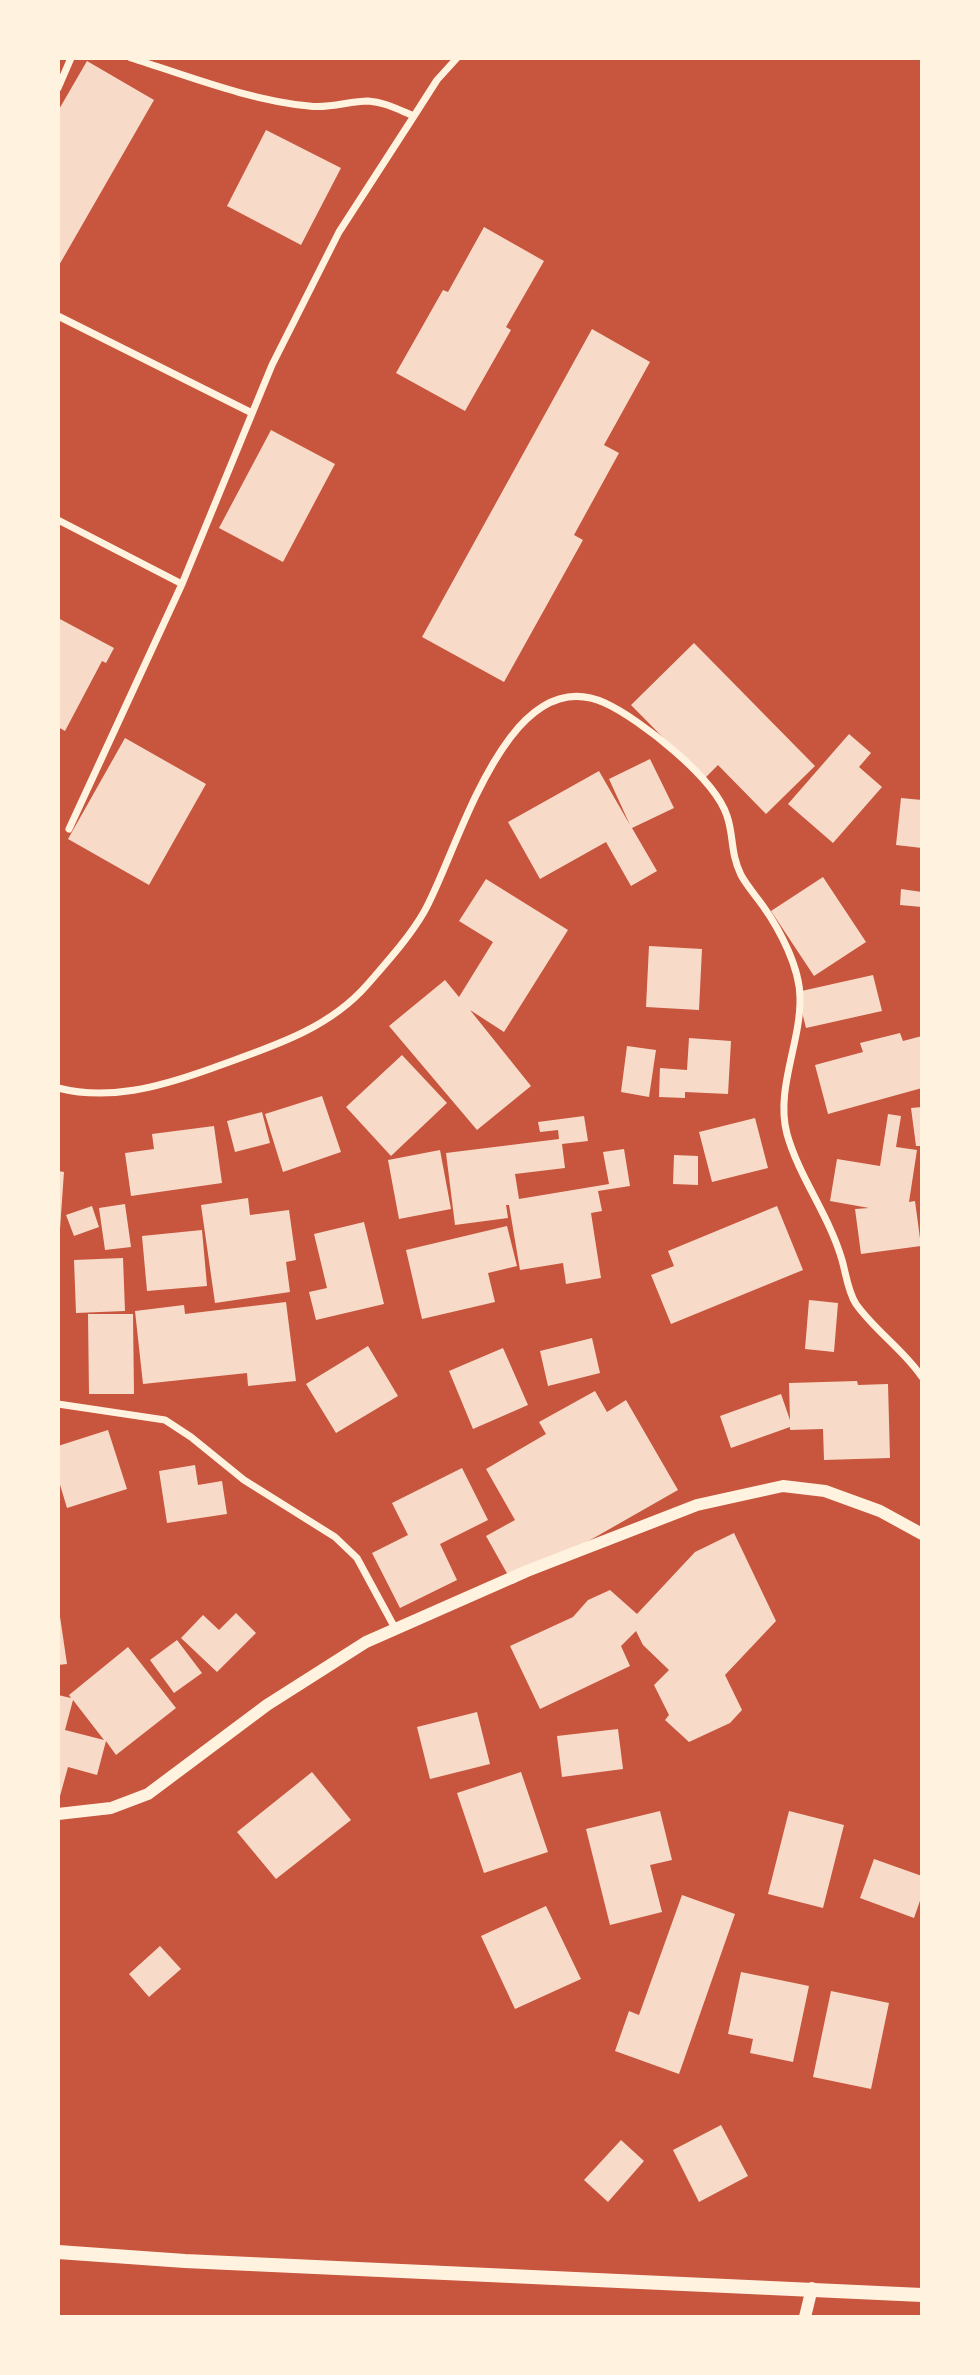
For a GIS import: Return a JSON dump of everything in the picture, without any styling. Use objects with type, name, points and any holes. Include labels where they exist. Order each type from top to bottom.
[{"type":"main road","points":[[58,2252],[199,2262],[922,2295]]},
{"type":"street","points":[[58,89],[71,58]]},
{"type":"street","points":[[131,58],[253,96],[310,107],[345,106],[367,101],[389,105],[414,116]]},
{"type":"street","points":[[69,829],[182,584],[272,365],[339,232],[437,80],[457,58]]},
{"type":"street","points":[[58,316],[252,413]]},
{"type":"street","points":[[58,520],[182,584]]},
{"type":"street","points":[[58,1088],[107,1095],[188,1077],[284,1042],[333,1016],[365,988],[424,913],[497,756],[524,720],[548,701],[572,697],[600,701],[629,716],[680,756],[713,793],[727,816],[730,848],[742,878],[765,909],[788,954],[800,994],[785,1098],[786,1131],[826,1215],[853,1299],[874,1327],[908,1357],[922,1377]]},
{"type":"street","points":[[58,1404],[165,1420],[191,1437],[244,1480],[335,1537],[357,1558],[396,1631]]},
{"type":"street","points":[[58,1814],[111,1808],[148,1794],[267,1705],[366,1642],[527,1571],[696,1504],[783,1486],[825,1491],[880,1511],[922,1534]]},
{"type":"street","points":[[805,2317],[812,2288]]},
{"type":"building","points":[[87,61],[154,100],[58,267],[58,111]]},
{"type":"building","points":[[266,130],[341,168],[301,245],[227,206]]},
{"type":"building","points":[[484,227],[544,261],[506,327],[511,330],[465,411],[396,373],[443,290],[448,292]]},
{"type":"building","points":[[592,329],[650,362],[604,445],[619,453],[574,535],[583,540],[504,682],[422,637]]},
{"type":"building","points":[[271,430],[335,464],[283,562],[219,528]]},
{"type":"building","points":[[58,618],[114,648],[106,663],[102,661],[65,731],[58,727]]},
{"type":"building","points":[[694,643],[815,766],[766,814],[718,765],[704,779],[631,705]]},
{"type":"building","points":[[849,734],[871,753],[859,767],[882,787],[833,843],[788,804]]},
{"type":"building","points":[[125,738],[206,784],[149,885],[68,839]]},
{"type":"building","points":[[650,759],[674,808],[632,828],[657,871],[631,886],[606,842],[540,879],[508,822],[599,771],[630,825],[609,779]]},
{"type":"building","points":[[901,798],[922,800],[922,848],[896,845]]},
{"type":"building","points":[[823,877],[866,942],[814,976],[771,911]]},
{"type":"building","points":[[486,879],[568,930],[504,1032],[470,1010],[531,1086],[477,1130],[389,1026],[445,980],[459,997],[493,942],[459,921]]},
{"type":"building","points":[[901,889],[922,892],[922,907],[900,905]]},
{"type":"building","points":[[649,946],[702,949],[699,1010],[646,1007]]},
{"type":"building","points":[[873,975],[882,1011],[806,1028],[797,992]]},
{"type":"building","points":[[900,1033],[903,1041],[922,1036],[922,1088],[828,1114],[815,1065],[863,1052],[860,1043]]},
{"type":"building","points":[[689,1038],[731,1041],[728,1094],[685,1092],[685,1098],[659,1097],[660,1068],[687,1070]]},
{"type":"building","points":[[627,1046],[656,1050],[649,1097],[621,1092]]},
{"type":"building","points":[[402,1055],[447,1103],[391,1156],[346,1107]]},
{"type":"building","points":[[322,1096],[341,1152],[283,1172],[265,1114]]},
{"type":"building","points":[[922,1107],[922,1146],[916,1146],[911,1108]]},
{"type":"building","points":[[262,1112],[270,1143],[235,1152],[227,1121]]},
{"type":"building","points":[[888,1114],[901,1116],[896,1147],[917,1150],[909,1202],[915,1201],[921,1246],[861,1254],[855,1209],[869,1208],[830,1201],[837,1159],[880,1166]]},
{"type":"building","points":[[584,1116],[588,1141],[562,1144],[565,1168],[515,1174],[519,1199],[609,1184],[603,1152],[624,1149],[630,1186],[598,1191],[602,1211],[591,1213],[601,1278],[566,1284],[563,1263],[520,1270],[509,1205],[506,1205],[508,1218],[455,1225],[446,1153],[559,1139],[558,1130],[540,1132],[538,1122]]},
{"type":"building","points":[[755,1118],[768,1168],[712,1182],[699,1132]]},
{"type":"building","points":[[214,1126],[222,1183],[131,1196],[125,1153],[154,1149],[152,1134]]},
{"type":"building","points":[[440,1150],[451,1209],[399,1219],[388,1160]]},
{"type":"building","points":[[674,1155],[698,1156],[698,1185],[673,1184]]},
{"type":"building","points":[[58,1171],[64,1172],[60,1229],[58,1229]]},
{"type":"building","points":[[248,1198],[250,1215],[289,1210],[296,1260],[286,1262],[290,1292],[215,1303],[201,1205]]},
{"type":"building","points":[[125,1204],[131,1247],[105,1250],[99,1208]]},
{"type":"building","points":[[92,1206],[99,1227],[74,1236],[66,1215]]},
{"type":"building","points":[[777,1206],[803,1270],[671,1324],[651,1275],[674,1266],[668,1251]]},
{"type":"building","points":[[364,1222],[384,1304],[316,1320],[309,1292],[327,1288],[314,1234]]},
{"type":"building","points":[[507,1226],[517,1266],[488,1273],[495,1302],[422,1319],[406,1250]]},
{"type":"building","points":[[202,1230],[207,1286],[147,1291],[142,1236]]},
{"type":"building","points":[[123,1258],[125,1311],[76,1313],[74,1260]]},
{"type":"building","points":[[809,1300],[838,1303],[834,1352],[805,1349]]},
{"type":"building","points":[[286,1302],[296,1381],[248,1386],[247,1373],[143,1384],[135,1311],[184,1305],[185,1314]]},
{"type":"building","points":[[88,1314],[133,1314],[134,1394],[89,1394]]},
{"type":"building","points":[[592,1338],[600,1373],[548,1386],[540,1351]]},
{"type":"building","points":[[368,1346],[398,1396],[336,1433],[306,1384]]},
{"type":"building","points":[[503,1348],[528,1405],[473,1429],[449,1371]]},
{"type":"building","points":[[857,1381],[858,1385],[888,1384],[890,1458],[824,1460],[823,1429],[790,1430],[790,1427],[731,1448],[720,1416],[781,1394],[790,1420],[789,1383]]},
{"type":"building","points":[[595,1391],[607,1412],[626,1400],[678,1490],[513,1584],[486,1536],[515,1520],[486,1469],[546,1434],[539,1422]]},
{"type":"building","points":[[108,1430],[127,1489],[67,1508],[58,1478],[58,1446]]},
{"type":"building","points":[[195,1465],[198,1485],[222,1481],[227,1514],[167,1523],[159,1471]]},
{"type":"building","points":[[462,1468],[488,1520],[440,1544],[457,1580],[400,1608],[372,1553],[408,1535],[392,1503]]},
{"type":"building","points":[[734,1533],[776,1621],[725,1675],[742,1710],[730,1723],[689,1742],[665,1720],[669,1715],[654,1685],[669,1670],[643,1645],[636,1631],[621,1646],[630,1666],[540,1709],[510,1646],[573,1617],[588,1600],[610,1590],[637,1614],[695,1552]]},
{"type":"building","points":[[58,1603],[67,1664],[58,1665]]},
{"type":"building","points":[[236,1613],[256,1633],[217,1672],[181,1638],[203,1615],[219,1630]]},
{"type":"building","points":[[177,1640],[202,1673],[174,1693],[150,1660]]},
{"type":"building","points":[[128,1647],[176,1708],[116,1755],[106,1741],[97,1775],[68,1767],[60,1796],[58,1695],[71,1698],[69,1695]],"holes":[[[73,1700],[104,1740],[65,1730]]]},
{"type":"building","points":[[477,1712],[490,1764],[430,1779],[417,1727]]},
{"type":"building","points":[[618,1729],[623,1769],[562,1777],[557,1736]]},
{"type":"building","points":[[312,1772],[351,1820],[276,1879],[237,1832]]},
{"type":"building","points":[[521,1772],[548,1852],[484,1873],[457,1793]]},
{"type":"building","points":[[660,1811],[672,1860],[650,1865],[662,1912],[610,1925],[586,1829]]},
{"type":"building","points":[[789,1811],[844,1825],[823,1908],[768,1894]]},
{"type":"building","points":[[874,1859],[922,1876],[922,1895],[914,1918],[860,1898]]},
{"type":"building","points":[[682,1895],[735,1914],[679,2074],[615,2051],[629,2011],[639,2015]]},
{"type":"building","points":[[546,1906],[581,1979],[515,2009],[481,1936]]},
{"type":"building","points":[[160,1946],[181,1969],[149,1997],[129,1974]]},
{"type":"building","points":[[741,1972],[809,1986],[793,2062],[750,2053],[753,2039],[728,2034]]},
{"type":"building","points":[[831,1991],[889,2003],[871,2089],[813,2077]]},
{"type":"building","points":[[721,2125],[748,2176],[699,2202],[673,2150]]},
{"type":"building","points":[[621,2140],[644,2161],[608,2202],[584,2180]]}]
